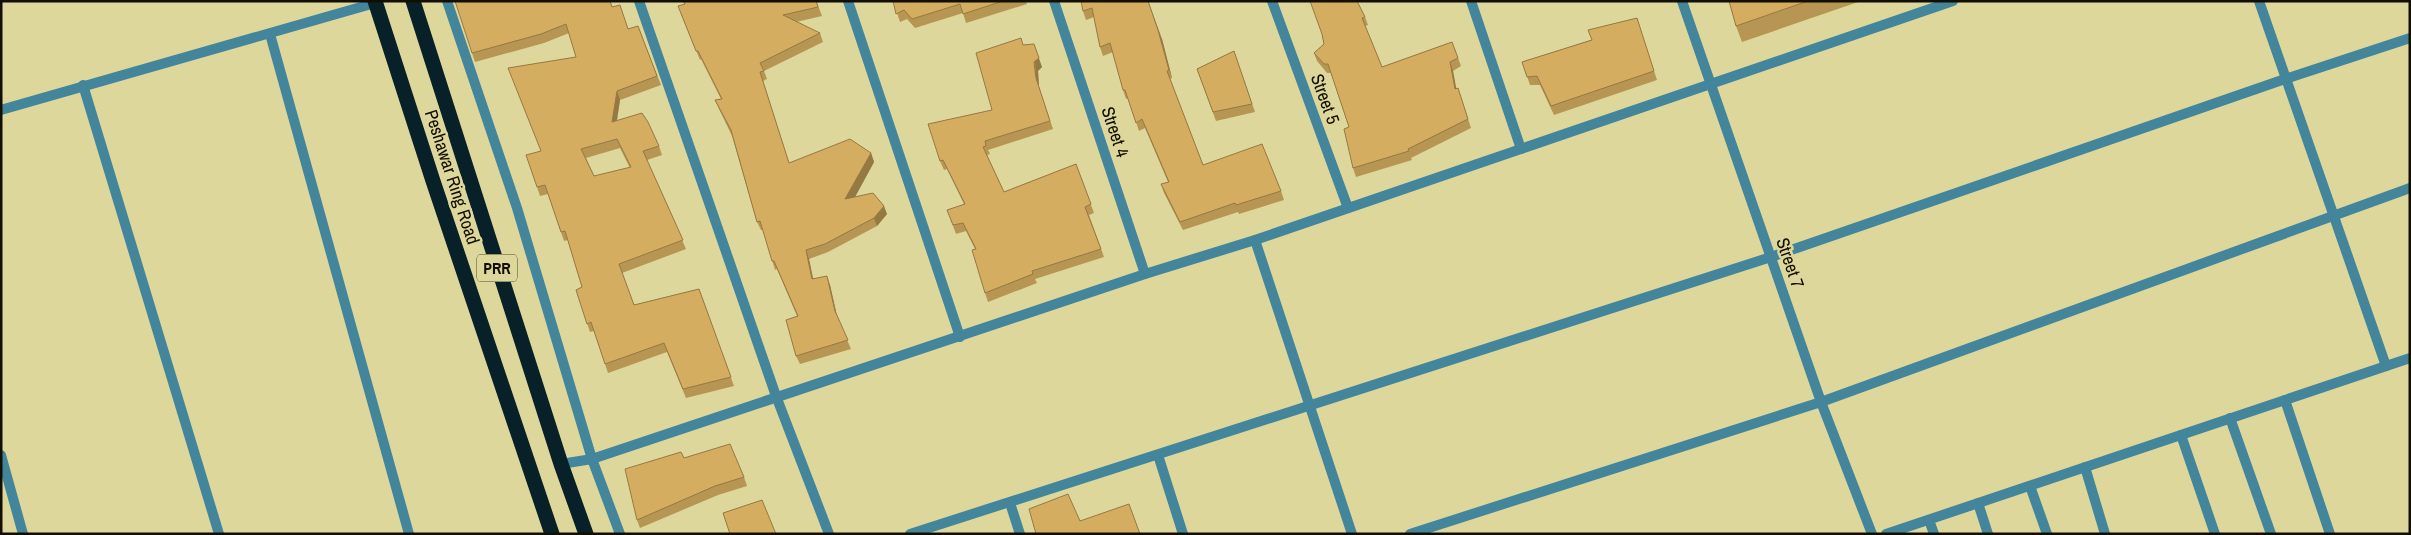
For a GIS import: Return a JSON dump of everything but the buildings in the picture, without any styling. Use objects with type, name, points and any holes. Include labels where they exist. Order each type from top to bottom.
[{"type":"highway","name":"Peshawar Ring Road","points":[[412,1],[561,464],[586,534]]},
{"type":"highway","name":"Peshawar Ring Road","points":[[375,2],[552,534]]},
{"type":"street","points":[[447,1],[517,208],[592,459],[620,534]]},
{"type":"street","points":[[639,1],[776,396],[829,534]]},
{"type":"street","points":[[848,1],[960,338]]},
{"type":"street","name":"Street 4","points":[[1054,1],[1145,274]]},
{"type":"street","name":"Street 5","points":[[1272,1],[1348,208]]},
{"type":"street","points":[[1471,1],[1521,149]]},
{"type":"street","name":"Street 7","points":[[1682,1],[1821,402],[1872,534]]},
{"type":"street","points":[[561,464],[592,459],[776,396],[960,338],[1145,274],[1255,240],[1953,1]]},
{"type":"street","points":[[2259,1],[2386,366]]},
{"type":"street","points":[[1,110],[83,85],[270,34],[375,2]]},
{"type":"street","points":[[270,34],[409,534]]},
{"type":"street","points":[[910,534],[1158,455],[1309,404],[1771,257],[2410,38]]},
{"type":"street","points":[[83,85],[219,534]]},
{"type":"street","points":[[1410,534],[1821,402],[2333,214],[2410,188]]},
{"type":"street","points":[[1255,240],[1352,534]]},
{"type":"street","points":[[1886,534],[2410,358]]},
{"type":"street","points":[[2286,400],[2330,534]]},
{"type":"street","points":[[2230,418],[2271,534]]},
{"type":"street","points":[[2181,435],[2215,534]]},
{"type":"street","points":[[1,455],[23,534]]},
{"type":"street","points":[[1158,455],[1183,534]]},
{"type":"street","points":[[2085,467],[2104,534]]},
{"type":"street","points":[[2030,486],[2047,534]]},
{"type":"street","points":[[1010,502],[1020,534]]},
{"type":"street","points":[[1978,503],[1988,534]]},
{"type":"street","points":[[1929,520],[1934,534]]}]
